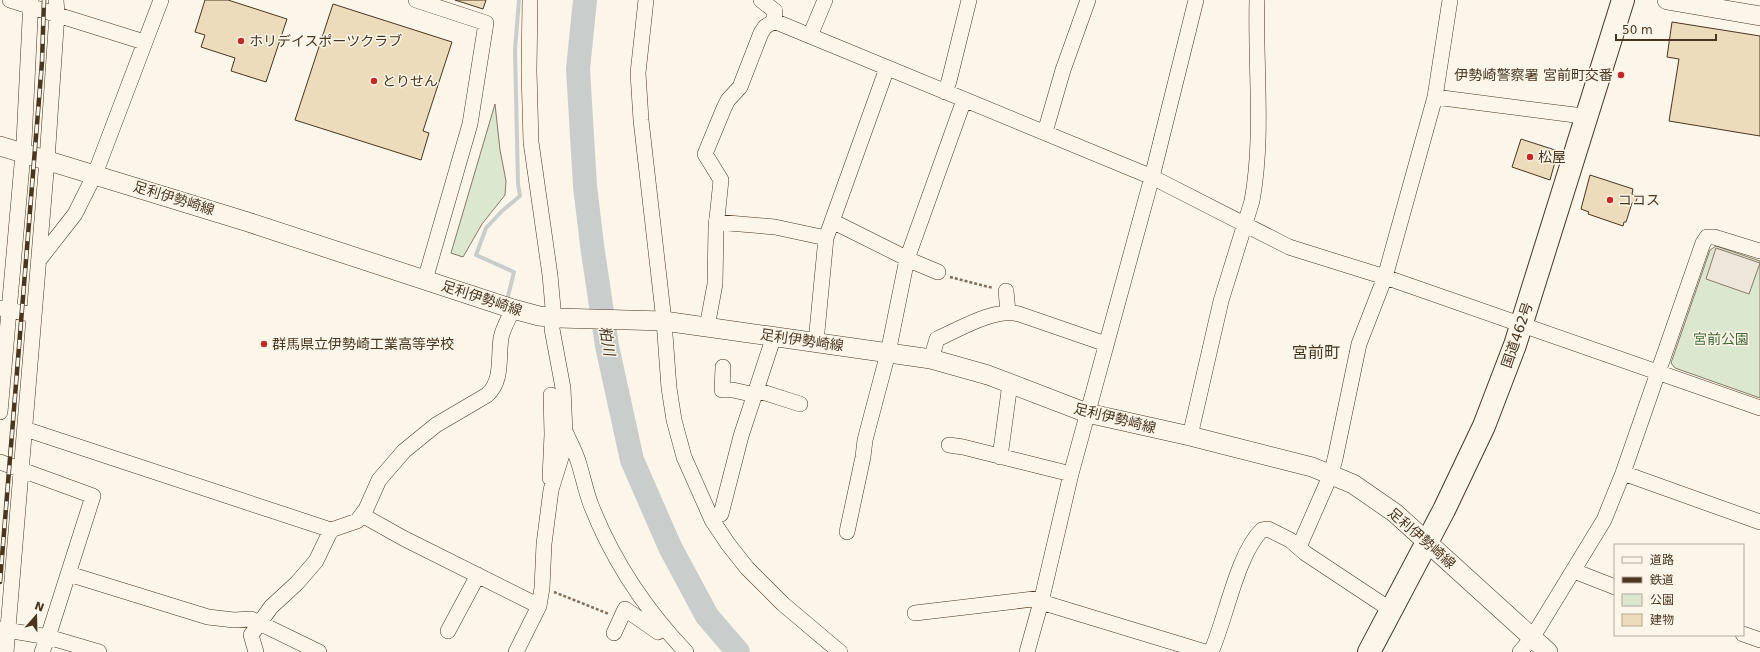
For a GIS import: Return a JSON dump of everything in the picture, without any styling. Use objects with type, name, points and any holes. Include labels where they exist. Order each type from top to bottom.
[{"type":"highway","name":"国道462号","points":[[1369,652],[1448,504],[1484,426],[1521,326],[1623,0]]},
{"type":"main road","points":[[1667,0],[1760,16]]},
{"type":"main road","name":"足利伊勢崎線","points":[[0,146],[95,174],[513,309],[555,318],[661,321],[816,342],[931,360],[971,370],[1087,413],[1291,460],[1331,474],[1353,484],[1382,502],[1428,542],[1526,645],[1548,652]]},
{"type":"street","points":[[10,0],[56,7],[144,42]]},
{"type":"street","points":[[39,260],[75,214],[95,174],[161,0]]},
{"type":"street","points":[[416,0],[486,23],[470,124],[425,280]]},
{"type":"street","points":[[516,652],[539,606],[542,588],[544,544],[551,490],[563,453],[565,432],[563,388],[552,329],[555,318],[531,142],[529,71],[530,0]]},
{"type":"street","points":[[646,0],[641,37],[639,81],[643,136],[669,388],[674,420],[684,458],[698,492],[712,520],[728,544],[747,568],[783,604],[840,652]]},
{"type":"street","points":[[761,0],[775,11],[778,22]]},
{"type":"street","points":[[810,36],[825,0]]},
{"type":"street","points":[[945,92],[969,0]]},
{"type":"street","points":[[1045,132],[1063,70],[1088,0]]},
{"type":"street","points":[[1027,652],[1042,600],[1071,474],[1152,177],[1196,0]]},
{"type":"street","points":[[1190,436],[1221,301],[1254,194],[1258,129],[1258,0]]},
{"type":"street","points":[[1299,547],[1331,474],[1359,344],[1384,278],[1435,97],[1450,0]]},
{"type":"street","points":[[0,412],[4,309],[22,153],[31,3]]},
{"type":"street","points":[[6,652],[4,630],[25,429],[47,160],[56,7]]},
{"type":"street","points":[[707,327],[715,284],[716,222],[721,180],[705,154],[728,100],[740,87],[761,33],[765,27],[778,22],[1152,177],[1289,247],[1384,278],[1760,408]]},
{"type":"street","points":[[816,342],[826,238],[887,68]]},
{"type":"street","points":[[1435,97],[1587,117]]},
{"type":"street","points":[[847,532],[863,457],[865,440],[888,353],[907,259],[964,100]]},
{"type":"street","points":[[832,221],[907,259],[938,272]]},
{"type":"street","points":[[716,222],[775,227],[826,238]]},
{"type":"street","points":[[1526,645],[1574,571],[1604,520],[1623,473],[1659,373],[1703,243],[1707,237],[1714,237],[1760,252]]},
{"type":"street","points":[[1006,291],[1008,312]]},
{"type":"street","points":[[4,309],[34,315]]},
{"type":"street","points":[[25,429],[331,530],[357,522],[379,480],[404,450],[436,425],[493,390],[498,377],[501,338],[513,309]]},
{"type":"street","points":[[931,360],[937,339],[971,323],[1008,312],[1019,314],[1106,344]]},
{"type":"street","points":[[721,514],[741,436],[774,336]]},
{"type":"street","points":[[724,367],[722,390],[756,392],[800,404]]},
{"type":"street","points":[[1000,457],[1011,384]]},
{"type":"street","points":[[551,395],[552,434],[549,482],[551,490]]},
{"type":"street","points":[[565,432],[579,463],[590,503],[604,537],[637,593],[663,628],[686,652]]},
{"type":"street","points":[[949,446],[1071,474]]},
{"type":"street","points":[[0,462],[93,496],[69,574],[42,652]]},
{"type":"street","points":[[1623,473],[1760,522]]},
{"type":"street","points":[[362,514],[403,538],[539,606]]},
{"type":"street","points":[[1211,652],[1241,568],[1257,535],[1262,530],[1268,529],[1290,540],[1391,610]]},
{"type":"street","points":[[256,652],[251,635],[271,607],[297,583],[316,561],[331,530]]},
{"type":"street","points":[[1574,571],[1614,587]]},
{"type":"street","points":[[69,574],[208,617],[234,620],[251,619],[261,622],[319,652]]},
{"type":"street","points":[[448,631],[478,575]]},
{"type":"street","points":[[914,613],[1042,600],[1205,652]]},
{"type":"street","points":[[614,633],[625,610],[658,632],[663,628]]},
{"type":"street","points":[[4,630],[48,637],[99,652]]},
{"type":"street","points":[[1744,634],[1760,640]]},
{"type":"path","points":[[938,272],[948,277],[1006,291]]},
{"type":"path","points":[[542,588],[620,619]]},
{"type":"green space","points":[[495,104],[500,150],[506,181],[505,195],[482,224],[463,257],[451,253]]},
{"type":"green space","name":"宮前公園","points":[[1716,246],[1760,261],[1760,398],[1675,368],[1671,363],[1710,250]]},
{"type":"shaded area","points":[[1716,248],[1760,263],[1749,294],[1706,279]]},
{"type":"building","name":"ホリデイスポーツクラブ","points":[[205,0],[228,0],[287,19],[266,82],[231,71],[235,58],[201,47],[205,35],[195,32]]},
{"type":"building","points":[[455,0],[486,0],[483,9]]},
{"type":"building","name":"とりせん","points":[[333,4],[452,42],[423,131],[429,133],[421,160],[295,120]]},
{"type":"building","points":[[1672,22],[1760,36],[1760,136],[1669,121],[1679,59],[1667,57]]},
{"type":"building","points":[[1521,139],[1558,151],[1550,180],[1512,167]]},
{"type":"building","name":"ココス","points":[[1590,175],[1633,189],[1632,194],[1638,196],[1635,204],[1632,203],[1626,222],[1624,222],[1623,226],[1588,214],[1589,212],[1581,209]]},
{"type":"waterway","points":[[507,300],[514,272],[476,255],[486,228],[502,211],[520,196],[518,184],[515,50],[519,0]]},
{"type":"waterway","name":"粕川","points":[[585,0],[578,69],[585,186],[607,346],[632,460],[670,547],[707,616],[738,652]]},
{"type":"railway","points":[[0,582],[42,62],[44,0]]},
{"type":"place","name":"ホリデイスポーツクラブ","points":[[241,41]]},
{"type":"place","name":"伊勢崎警察署 宮前町交番","points":[[1621,75]]},
{"type":"place","name":"とりせん","points":[[374,81]]},
{"type":"place","name":"松屋","points":[[1530,157]]},
{"type":"place","name":"ココス","points":[[1610,200]]},
{"type":"place","name":"群馬県立伊勢崎工業高等学校","points":[[264,344]]},
{"type":"district","name":"宮前町","points":[[1316,352]]}]
